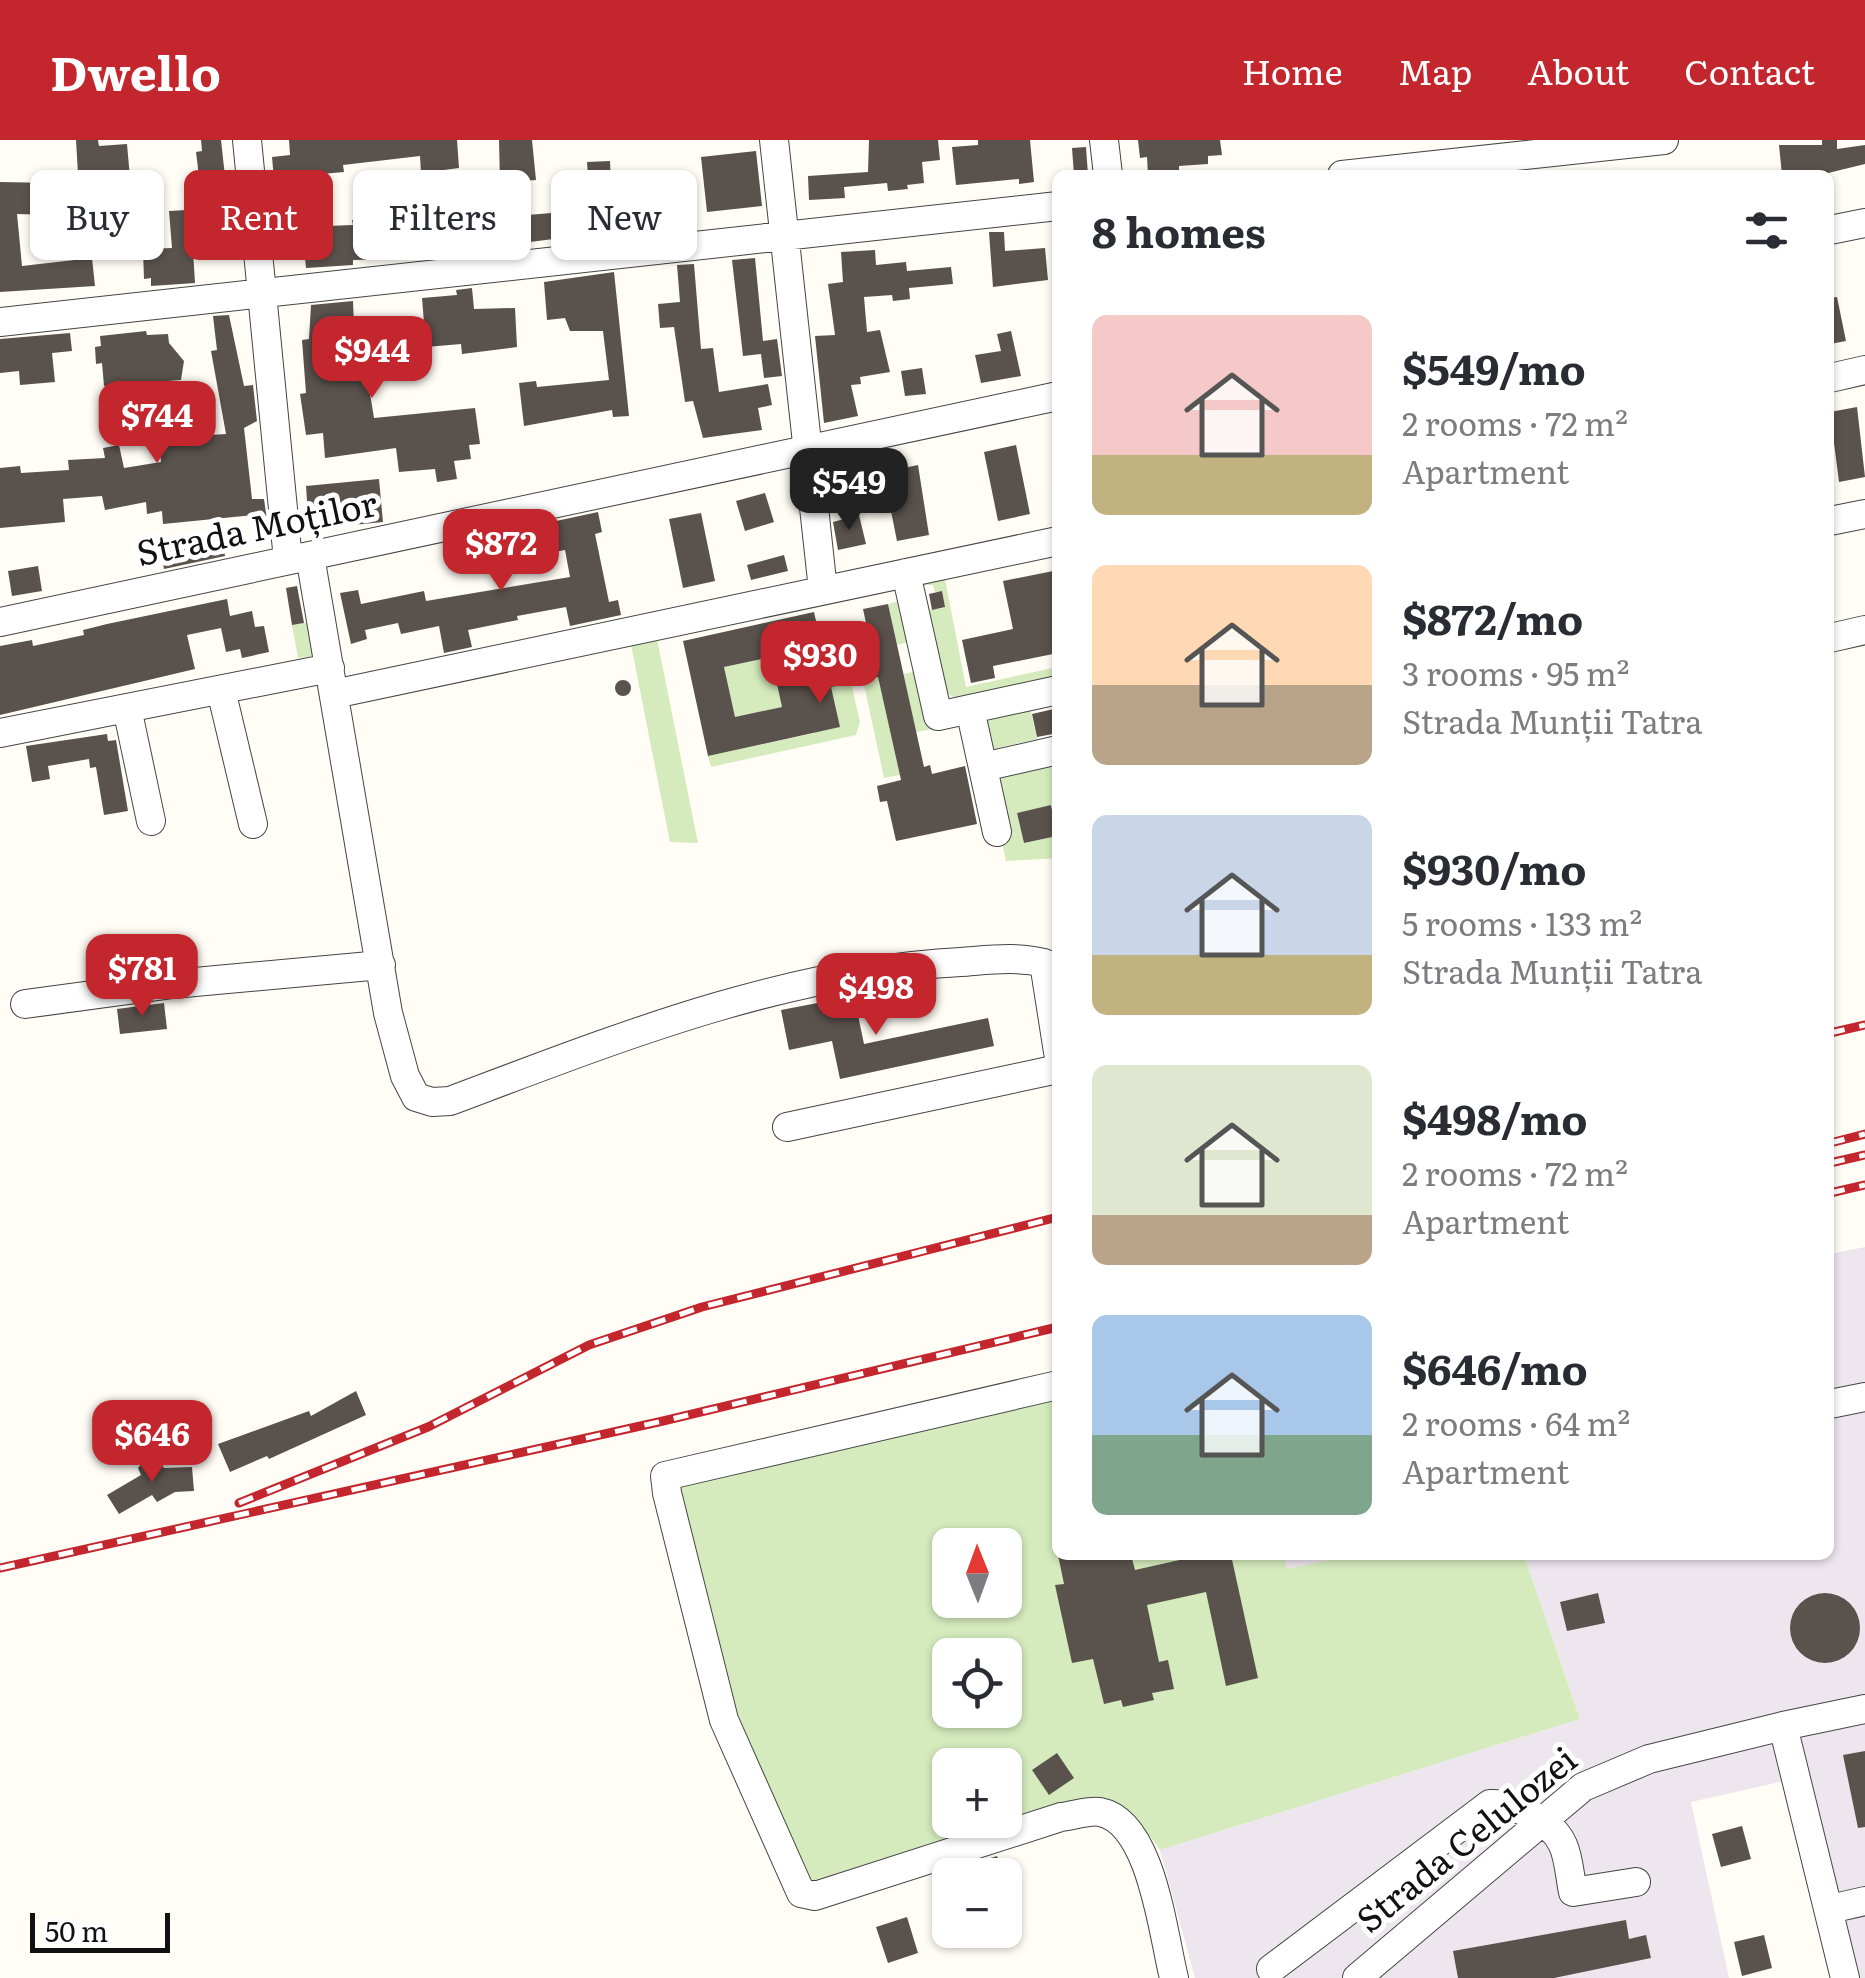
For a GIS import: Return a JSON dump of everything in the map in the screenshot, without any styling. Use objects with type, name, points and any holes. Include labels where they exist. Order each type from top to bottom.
[{"type":"street","points":[[246,140],[261,295],[299,558],[332,681],[404,1076],[416,1096],[432,1102],[450,1100],[630,1031],[823,980],[925,964],[1027,958],[1044,963],[1052,1014]]},
{"type":"street","points":[[774,140],[824,590]]},
{"type":"street","points":[[1104,140],[1107,170]]},
{"type":"street","points":[[1396,170],[1664,140]]},
{"type":"street","points":[[0,322],[1052,207]]},
{"type":"street","points":[[1834,229],[1865,223]]},
{"type":"street","points":[[1834,377],[1865,370]]},
{"type":"street","name":"Strada Moților","points":[[0,622],[1052,397]]},
{"type":"street","points":[[1834,520],[1865,514]]},
{"type":"street","points":[[0,733],[220,690],[332,681],[824,590],[1052,542]]},
{"type":"street","points":[[906,573],[938,716],[1052,691]]},
{"type":"street","points":[[1834,637],[1865,630]]},
{"type":"street","points":[[220,690],[253,824]]},
{"type":"street","points":[[127,708],[151,822]]},
{"type":"street","points":[[970,709],[997,832]]},
{"type":"street","points":[[983,767],[1052,751]]},
{"type":"street","points":[[25,1004],[173,984],[381,965]]},
{"type":"street","points":[[787,1127],[1052,1070]]},
{"type":"street","points":[[1052,1386],[665,1476],[667,1493],[724,1720],[801,1893],[815,1896],[1061,1817],[1101,1812],[1130,1829],[1146,1862],[1174,1978]]},
{"type":"street","points":[[1834,1403],[1865,1398]]},
{"type":"street","name":"Strada Celulozei","points":[[1357,1978],[1583,1786],[1613,1771],[1865,1708]]},
{"type":"street","points":[[1783,1726],[1845,1978]]},
{"type":"street","points":[[1271,1970],[1490,1804],[1508,1803],[1542,1821],[1563,1845],[1573,1892],[1636,1882]]},
{"type":"street","points":[[1830,1909],[1865,1901]]},
{"type":"shaded area","points":[[1865,1247],[1865,1978],[1836,1978],[1793,1779],[1691,1802],[1729,1978],[1195,1978],[1160,1850],[1580,1719],[1526,1560],[1834,1560],[1834,1253]]},
{"type":"shaded area","points":[[1285,1560],[1329,1560],[1287,1569]]},
{"type":"green space","points":[[945,579],[966,687],[1052,668],[1052,680],[960,700],[946,693],[920,605],[928,603],[930,610],[944,608],[942,592],[935,592],[933,585],[913,585]]},
{"type":"green space","points":[[907,599],[916,640],[897,645],[888,604]]},
{"type":"green space","points":[[313,622],[319,655],[298,658],[292,625]]},
{"type":"green space","points":[[657,639],[698,843],[670,842],[631,645]]},
{"type":"green space","points":[[771,657],[782,707],[735,718],[724,667]]},
{"type":"green space","points":[[922,670],[934,724],[933,729],[916,732],[903,674]]},
{"type":"green space","points":[[878,677],[900,775],[884,778],[863,680]]},
{"type":"green space","points":[[851,683],[860,722],[856,735],[711,767],[708,756],[815,733],[820,724],[822,731],[839,727],[831,687]]},
{"type":"green space","points":[[1028,699],[1037,739],[992,749],[983,709]]},
{"type":"green space","points":[[1052,762],[1052,805],[1017,813],[1024,843],[1052,837],[1052,858],[1006,861],[986,772]]},
{"type":"green space","points":[[1052,1395],[1052,1560],[1285,1560],[1287,1569],[1329,1560],[1526,1560],[1580,1719],[1160,1850],[1143,1828],[1110,1805],[1074,1801],[1022,1814],[1022,1748],[932,1748],[932,1838],[946,1838],[786,1890],[660,1486]]},
{"type":"building","points":[[76,140],[98,140],[99,146],[127,144],[129,170],[78,170]]},
{"type":"building","points":[[201,140],[221,140],[224,170],[198,170],[196,152],[202,151]]},
{"type":"building","points":[[289,140],[457,140],[459,168],[421,170],[420,156],[343,165],[344,172],[273,170],[272,157],[290,155]]},
{"type":"building","points":[[499,140],[532,140],[536,180],[531,180],[531,170],[500,170]]},
{"type":"building","points":[[869,140],[938,140],[940,160],[922,162],[924,183],[907,185],[908,189],[888,191],[887,183],[844,187],[845,198],[809,200],[808,176],[868,172]]},
{"type":"building","points":[[978,140],[1030,140],[1034,182],[1019,184],[1019,179],[956,185],[952,147],[978,145]]},
{"type":"building","points":[[1138,140],[1220,140],[1222,155],[1208,156],[1208,164],[1179,166],[1179,170],[1148,170],[1147,157],[1140,158]]},
{"type":"building","points":[[1822,140],[1837,140],[1837,149],[1865,145],[1865,164],[1834,172],[1782,170],[1779,145],[1822,145]]},
{"type":"building","points":[[1086,147],[1088,170],[1074,170],[1072,148]]},
{"type":"building","points":[[756,151],[762,206],[707,212],[701,157]]},
{"type":"building","points":[[610,161],[610,170],[588,170],[587,162]]},
{"type":"building","points":[[0,182],[30,183],[30,214],[17,214],[22,266],[92,260],[95,286],[0,292]]},
{"type":"building","points":[[184,210],[184,260],[194,260],[195,283],[151,286],[151,278],[144,279],[143,260],[164,260],[164,248],[172,248],[169,211]]},
{"type":"building","points":[[551,213],[551,239],[531,242],[531,215]]},
{"type":"building","points":[[353,225],[353,265],[306,268],[305,260],[333,260],[333,226]]},
{"type":"building","points":[[989,232],[1004,232],[1005,251],[1045,248],[1048,280],[993,287]]},
{"type":"building","points":[[875,250],[876,265],[906,262],[907,271],[951,267],[953,284],[909,288],[910,299],[893,301],[892,295],[864,297],[867,332],[880,330],[890,372],[860,377],[861,384],[851,385],[858,416],[824,423],[815,336],[835,335],[828,284],[843,282],[841,252]]},
{"type":"building","points":[[755,258],[763,341],[777,339],[782,376],[764,378],[761,354],[743,356],[732,260]]},
{"type":"building","points":[[694,264],[701,349],[713,348],[719,392],[768,384],[772,405],[758,408],[762,430],[703,438],[693,401],[685,402],[674,327],[660,328],[658,304],[680,302],[677,265]]},
{"type":"building","points":[[614,272],[629,416],[613,417],[612,410],[524,426],[519,383],[536,381],[537,387],[609,380],[603,331],[570,331],[565,318],[547,320],[544,282]]},
{"type":"building","points":[[472,288],[474,309],[515,308],[517,347],[462,354],[461,344],[426,347],[422,298],[457,295],[456,290]]},
{"type":"building","points":[[1837,297],[1846,341],[1834,343]]},
{"type":"building","points":[[353,301],[354,326],[360,326],[360,337],[379,335],[381,361],[403,359],[405,378],[368,381],[374,418],[475,408],[480,444],[469,445],[471,459],[454,461],[457,479],[437,482],[435,469],[399,472],[396,448],[325,458],[323,433],[306,435],[300,394],[306,393],[302,340],[309,339],[311,305]]},
{"type":"building","points":[[229,315],[244,386],[253,385],[257,421],[244,428],[252,499],[264,499],[267,520],[254,521],[254,515],[163,524],[162,511],[147,514],[146,502],[105,510],[102,496],[63,499],[65,522],[0,528],[0,468],[20,466],[21,473],[69,470],[68,460],[105,458],[103,448],[119,445],[124,468],[161,462],[157,416],[175,415],[177,437],[226,434],[211,351],[217,350],[213,316]]},
{"type":"building","points":[[146,331],[147,335],[168,334],[169,343],[184,361],[181,380],[104,386],[102,363],[96,364],[95,347],[101,346],[100,336]]},
{"type":"building","points":[[1011,331],[1021,376],[981,383],[975,355],[1001,351],[997,334]]},
{"type":"building","points":[[70,333],[72,351],[52,353],[55,382],[20,385],[19,371],[0,373],[0,339]]},
{"type":"building","points":[[922,368],[926,394],[905,396],[901,371]]},
{"type":"building","points":[[1857,407],[1865,477],[1839,482],[1834,411]]},
{"type":"building","points":[[1016,445],[1030,514],[998,521],[984,452]]},
{"type":"building","points":[[866,457],[870,475],[918,465],[929,535],[897,541],[886,486],[843,496],[835,464]]},
{"type":"building","points":[[379,479],[383,522],[323,528],[322,515],[308,516],[306,486]]},
{"type":"building","points":[[765,493],[774,522],[745,531],[736,501]]},
{"type":"building","points":[[598,512],[602,532],[595,534],[609,602],[618,600],[621,615],[570,626],[566,607],[517,616],[518,620],[468,630],[472,647],[444,653],[439,626],[401,634],[398,623],[365,630],[367,639],[351,644],[340,593],[358,590],[361,604],[424,591],[426,601],[570,577],[565,550],[538,555],[533,526]]},
{"type":"building","points":[[701,513],[715,581],[683,588],[669,519]]},
{"type":"building","points":[[859,515],[866,544],[838,550],[833,522]]},
{"type":"building","points":[[223,541],[225,556],[164,569],[162,555],[172,550]]},
{"type":"building","points":[[784,555],[788,571],[751,580],[747,565]]},
{"type":"building","points":[[38,566],[42,591],[12,596],[8,571]]},
{"type":"building","points":[[1052,571],[1052,654],[993,666],[995,678],[971,683],[962,640],[1013,629],[1003,581]]},
{"type":"building","points":[[297,586],[304,623],[292,625],[286,588]]},
{"type":"building","points":[[942,591],[945,607],[932,610],[929,594]]},
{"type":"building","points":[[227,599],[230,616],[252,611],[255,627],[264,626],[269,652],[242,658],[240,649],[226,652],[221,628],[187,635],[195,669],[0,715],[0,646],[32,640],[33,646],[84,635],[83,630],[107,624]]},
{"type":"building","points":[[888,604],[924,767],[930,765],[932,774],[965,766],[977,824],[896,841],[887,801],[880,802],[877,786],[901,780],[878,677],[831,687],[840,727],[708,756],[683,641],[814,612],[823,652],[870,642],[863,609]],"holes":[[[771,657],[782,707],[735,717],[724,667]]]},
{"type":"building","points":[[623,680],[631,688],[623,696],[615,688]]},
{"type":"building","points":[[1052,709],[1052,734],[1037,737],[1032,714]]},
{"type":"building","points":[[107,734],[108,741],[116,740],[128,811],[104,815],[96,767],[90,768],[89,759],[48,766],[50,779],[32,782],[26,746]]},
{"type":"building","points":[[1051,805],[1052,837],[1024,843],[1017,813]]},
{"type":"building","points":[[854,996],[864,1044],[988,1018],[994,1046],[840,1079],[832,1041],[789,1050],[781,1010]]},
{"type":"building","points":[[164,1003],[167,1029],[120,1034],[117,1009]]},
{"type":"building","points":[[356,1391],[366,1415],[269,1459],[267,1456],[230,1472],[218,1444],[309,1411],[311,1416]]},
{"type":"building","points":[[156,1459],[164,1468],[192,1467],[194,1491],[175,1492],[157,1502],[152,1495],[119,1514],[107,1495],[141,1475],[138,1468],[144,1461]]},
{"type":"building","points":[[1059,1560],[1132,1560],[1135,1570],[1180,1560],[1232,1560],[1258,1678],[1226,1686],[1206,1592],[1147,1605],[1159,1662],[1168,1660],[1174,1689],[1152,1693],[1154,1700],[1123,1707],[1121,1700],[1104,1704],[1093,1659],[1072,1663],[1055,1585],[1064,1584]]},
{"type":"building","points":[[1598,1593],[1605,1623],[1567,1631],[1560,1602]]},
{"type":"building","points":[[1825,1593],[1850,1603],[1860,1628],[1850,1653],[1825,1663],[1800,1653],[1790,1628],[1800,1603]]},
{"type":"building","points":[[1865,1751],[1865,1827],[1858,1828],[1843,1755]]},
{"type":"building","points":[[1057,1753],[1074,1778],[1049,1795],[1032,1770]]},
{"type":"building","points":[[1742,1826],[1751,1859],[1721,1867],[1712,1834]]},
{"type":"building","points":[[907,1917],[918,1953],[888,1963],[876,1927]]},
{"type":"building","points":[[1626,1920],[1629,1939],[1646,1935],[1651,1958],[1554,1978],[1458,1978],[1453,1951]]},
{"type":"building","points":[[1764,1935],[1772,1968],[1742,1976],[1734,1942]]},
{"type":"railway","points":[[1834,1032],[1865,1025]]},
{"type":"railway","points":[[1834,1142],[1865,1134]]},
{"type":"railway","points":[[1834,1162],[1865,1155]]},
{"type":"railway","points":[[1834,1192],[1865,1185]]},
{"type":"railway","points":[[239,1503],[428,1427],[589,1345],[702,1307],[1052,1219]]},
{"type":"railway","points":[[0,1568],[663,1421],[1052,1328]]}]
